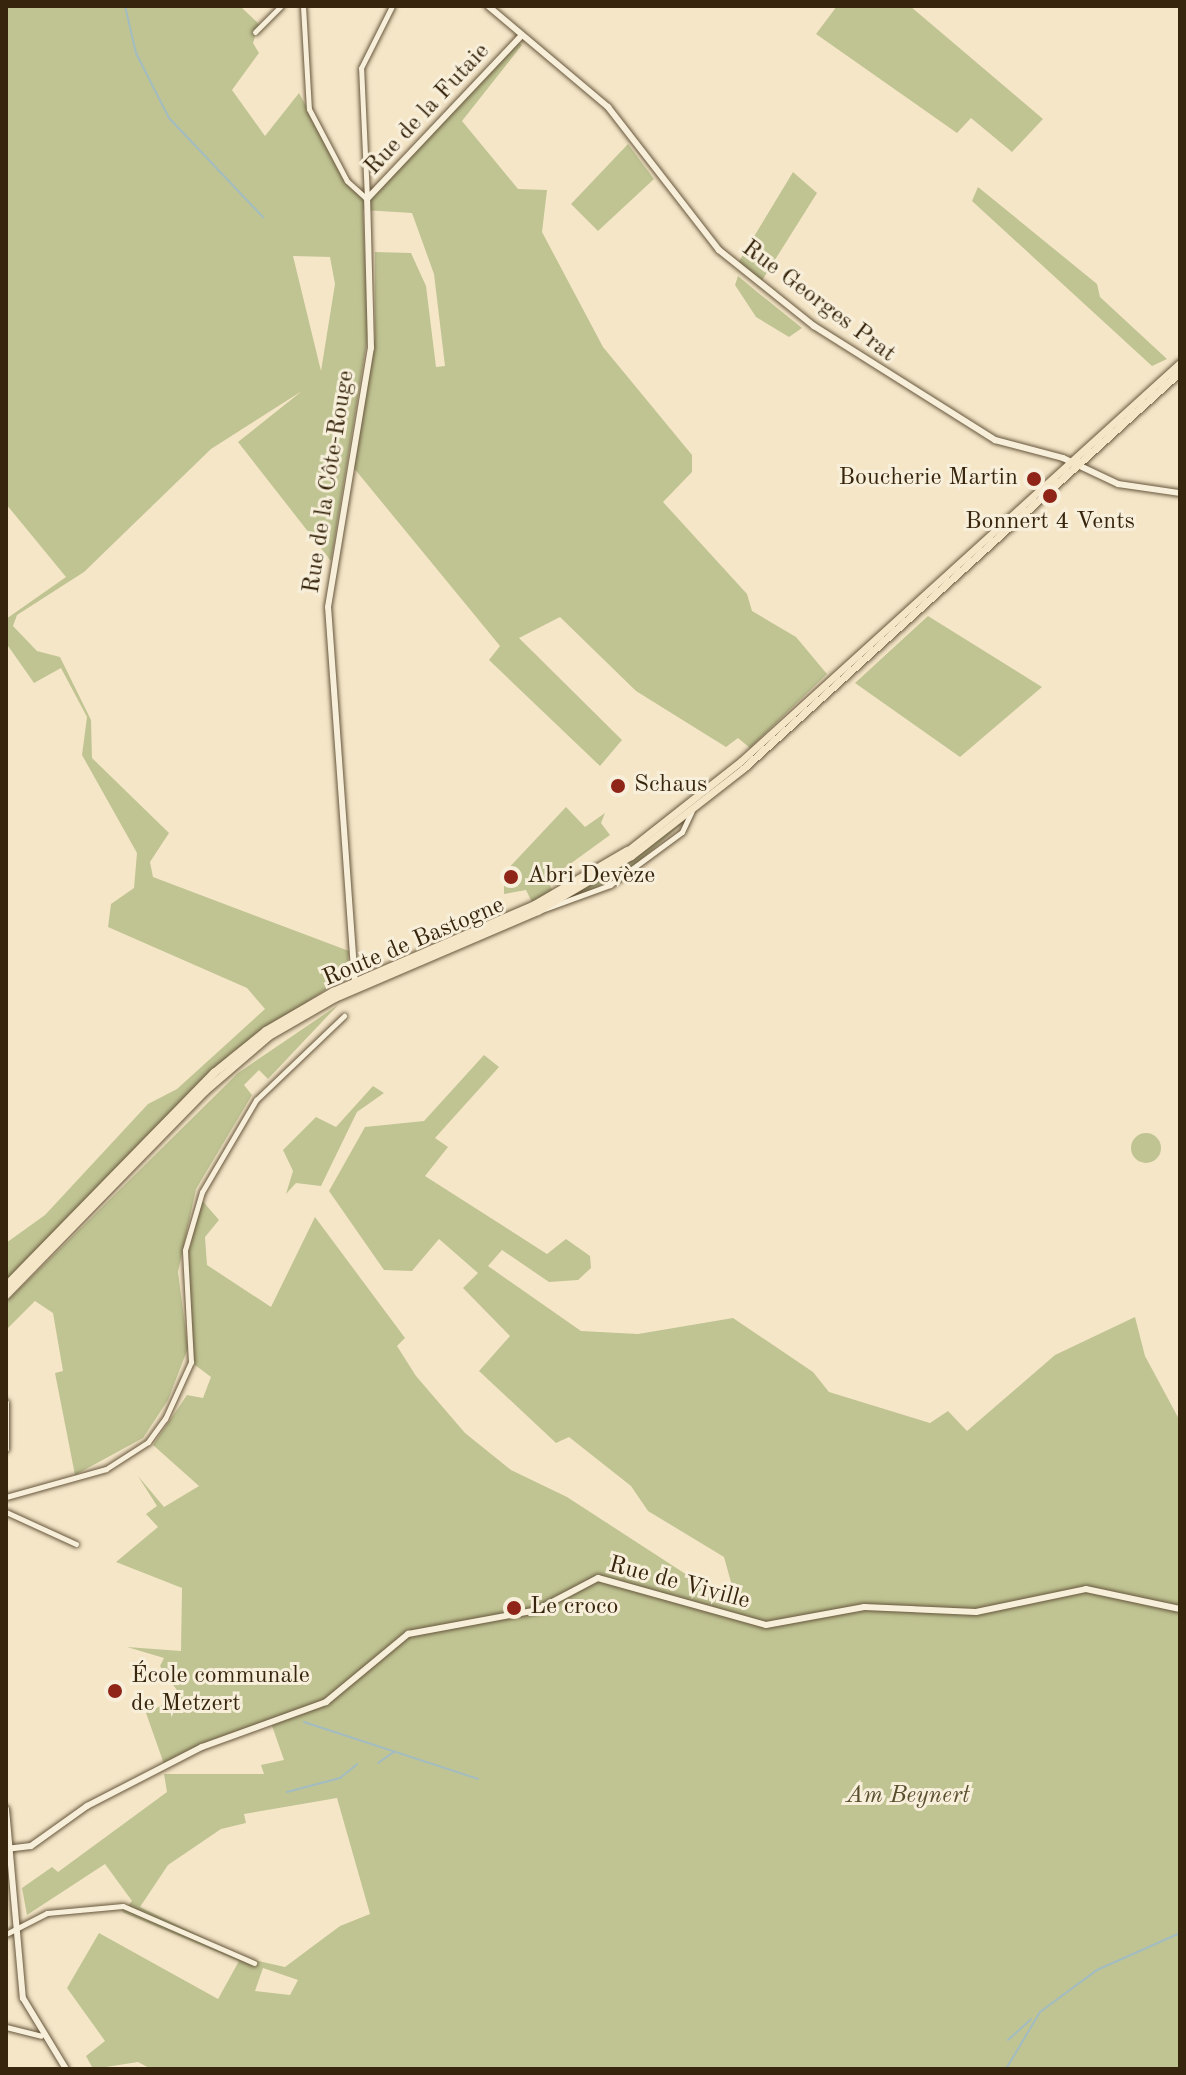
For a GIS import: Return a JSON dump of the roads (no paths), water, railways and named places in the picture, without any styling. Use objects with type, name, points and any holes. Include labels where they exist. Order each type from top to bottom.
[{"type":"highway","name":"Route de Bastogne","points":[[6,1286],[239,1051],[355,983],[535,905],[629,853]]},
{"type":"highway","name":"Route de Bastogne","points":[[6,1295],[204,1092],[269,1036],[335,998],[538,911],[629,853]]},
{"type":"main road","name":"Route de Bastogne","points":[[629,853],[692,811],[1180,363]]},
{"type":"main road","name":"Route de Bastogne","points":[[629,853],[741,761],[1180,372]]},
{"type":"street","points":[[255,32],[281,6]]},
{"type":"street","points":[[303,6],[301,61],[309,109],[347,181],[367,199]]},
{"type":"street","name":"Rue de la Futaie","points":[[367,199],[361,68],[392,6]]},
{"type":"street","name":"Rue Georges Prat","points":[[488,6],[520,37],[608,107],[702,233],[760,286],[954,419],[995,440],[1074,463],[1118,484],[1180,493]]},
{"type":"street","name":"Rue de la Futaie","points":[[367,199],[520,37]]},
{"type":"street","name":"Rue de la Côte-Rouge","points":[[355,983],[328,607],[371,348],[367,199]]},
{"type":"street","points":[[538,911],[610,885],[682,832],[692,811]]},
{"type":"street","points":[[6,1497],[106,1469],[148,1442],[165,1419],[191,1362],[185,1250],[202,1192],[256,1100],[344,1016]]},
{"type":"street","points":[[6,1402],[6,1449]]},
{"type":"street","points":[[6,1512],[76,1544]]},
{"type":"street","name":"Rue de Viville","points":[[10,1849],[31,1846],[87,1806],[202,1747],[326,1702],[408,1634],[537,1610],[598,1578],[766,1625],[864,1607],[939,1615],[1070,1591],[1113,1593],[1180,1609]]},
{"type":"street","points":[[6,1809],[18,1927],[19,1980],[41,2036],[66,2069]]},
{"type":"street","points":[[6,1934],[55,1912],[123,1906],[254,1963]]},
{"type":"street","points":[[6,2027],[41,2036]]},
{"type":"waterway","points":[[125,6],[136,53],[169,118],[263,217]]},
{"type":"waterway","points":[[304,1722],[478,1779]]},
{"type":"waterway","points":[[378,1763],[394,1752]]},
{"type":"waterway","points":[[287,1792],[340,1778],[357,1764]]},
{"type":"waterway","points":[[1006,2069],[1040,2012],[1097,1970],[1180,1933]]},
{"type":"waterway","points":[[1008,2040],[1031,2019]]},
{"type":"place","name":"Boucherie Martin","points":[[1034,479]]},
{"type":"place","name":"Bonnert 4 Vents","points":[[1050,496]]},
{"type":"place","name":"Schaus","points":[[618,786]]},
{"type":"place","name":"Abri Devèze","points":[[511,877]]},
{"type":"place","name":"Le croco","points":[[514,1608]]},
{"type":"place","name":"École communale de Metzert","points":[[115,1691]]},
{"type":"park label","name":"Am Beynert","points":[[908,1797]]}]
